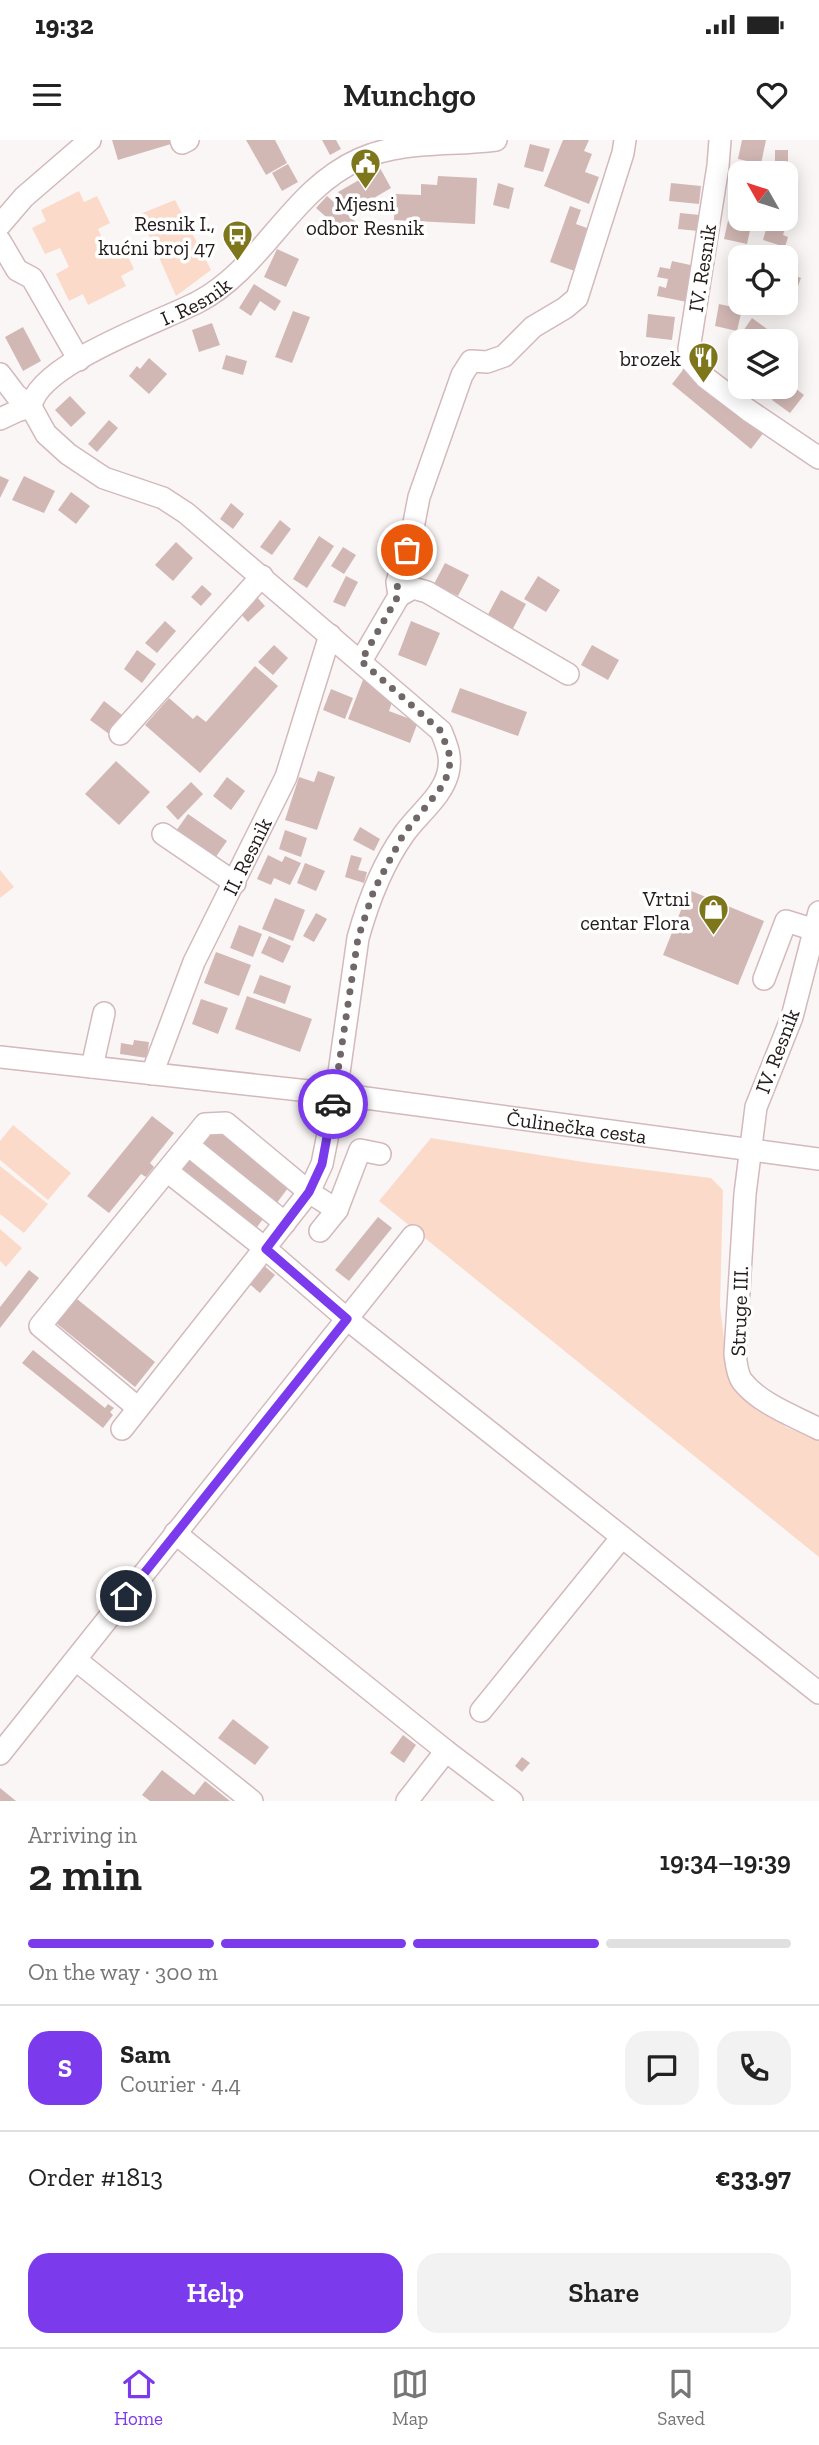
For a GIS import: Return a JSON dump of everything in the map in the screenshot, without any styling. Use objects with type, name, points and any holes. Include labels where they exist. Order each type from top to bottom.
[{"type":"street","points":[[0,225],[24,197],[90,140]]},
{"type":"street","points":[[181,140],[182,143],[188,140]]},
{"type":"street","name":"I. Resnik","points":[[32,407],[37,391],[45,383],[79,360],[199,302],[224,286],[251,260],[304,197],[336,171],[360,158],[387,149],[448,141],[496,140]]},
{"type":"street","points":[[361,661],[398,596],[397,582],[412,533],[419,497],[462,375],[471,361],[487,362],[504,356],[517,340],[577,298],[594,251],[625,140]]},
{"type":"street","name":"IV. Resnik","points":[[720,140],[689,349],[692,362],[706,378],[748,410],[819,458]]},
{"type":"street","points":[[0,241],[17,270],[32,278],[79,360]]},
{"type":"street","points":[[0,374],[16,395],[32,407],[46,435],[80,464],[104,478],[163,498],[186,513],[441,731],[451,759],[440,789],[403,835],[365,913],[358,938],[336,1094],[322,1164],[309,1192],[122,1429]]},
{"type":"street","points":[[0,419],[32,407]]},
{"type":"street","points":[[120,734],[262,576]]},
{"type":"street","points":[[398,596],[412,589],[427,592],[568,674]]},
{"type":"street","name":"II. Resnik","points":[[152,1074],[194,962],[286,777],[330,635]]},
{"type":"street","points":[[163,834],[235,883]]},
{"type":"street","points":[[764,979],[786,921],[817,921]]},
{"type":"street","name":"IV. Resnik","points":[[752,1150],[756,1107],[792,1017],[817,921]]},
{"type":"street","points":[[92,1067],[104,1013]]},
{"type":"street","name":"Čulinečka cesta","points":[[0,1057],[336,1094],[819,1159]]},
{"type":"street","points":[[138,1408],[40,1326],[205,1124],[226,1123],[309,1192],[337,1210]]},
{"type":"street","points":[[188,1145],[285,1223]]},
{"type":"street","points":[[320,1231],[337,1210],[360,1150],[380,1154]]},
{"type":"street","name":"Struge III.","points":[[752,1150],[746,1194],[734,1354],[740,1379],[755,1393],[819,1429]]},
{"type":"street","points":[[167,1171],[266,1249],[347,1319],[819,1693]]},
{"type":"street","points":[[0,1754],[413,1237]]},
{"type":"street","points":[[175,1532],[500,1797]]},
{"type":"street","points":[[481,1711],[622,1537]]},
{"type":"street","points":[[76,1660],[252,1801]]},
{"type":"street","points":[[407,1801],[446,1751]]},
{"type":"shaded area","points":[[79,191],[84,202],[97,196],[110,223],[98,229],[107,249],[121,243],[134,269],[121,276],[126,286],[88,305],[83,294],[69,301],[56,274],[69,267],[60,248],[45,254],[32,228],[46,221],[41,210]]},
{"type":"shaded area","points":[[175,200],[211,270],[176,296],[140,214]]},
{"type":"shaded area","points":[[0,870],[14,887],[0,898]]},
{"type":"shaded area","points":[[13,1125],[71,1173],[48,1200],[0,1160],[0,1141]]},
{"type":"shaded area","points":[[431,1138],[590,1163],[711,1178],[723,1190],[720,1306],[729,1380],[786,1427],[819,1441],[819,1557],[379,1201]]},
{"type":"shaded area","points":[[0,1166],[48,1204],[24,1233],[0,1214]]},
{"type":"shaded area","points":[[0,1229],[22,1248],[6,1267],[0,1261]]},
{"type":"building","points":[[112,140],[170,140],[171,144],[118,160]]},
{"type":"building","points":[[246,140],[275,140],[287,163],[266,175]]},
{"type":"building","points":[[322,140],[336,140],[341,149],[330,155]]},
{"type":"building","points":[[563,140],[589,140],[584,151],[592,154],[585,172],[599,177],[589,204],[544,186]]},
{"type":"building","points":[[742,140],[766,140],[762,161],[738,159]]},
{"type":"building","points":[[530,144],[550,149],[543,172],[524,167]]},
{"type":"building","points":[[775,150],[788,150],[788,161],[775,161]]},
{"type":"building","points":[[288,164],[298,182],[282,191],[272,173]]},
{"type":"building","points":[[380,168],[391,188],[350,212],[338,192]]},
{"type":"building","points":[[438,176],[477,178],[475,224],[394,220],[395,194],[421,195],[421,184],[437,185]]},
{"type":"building","points":[[498,183],[514,188],[509,209],[493,205]]},
{"type":"building","points":[[671,183],[701,186],[699,204],[669,201]]},
{"type":"building","points":[[327,196],[357,223],[353,228],[346,222],[340,229],[316,208]]},
{"type":"building","points":[[570,206],[581,210],[576,224],[595,231],[580,273],[550,262]]},
{"type":"building","points":[[680,213],[700,215],[698,231],[678,229]]},
{"type":"building","points":[[728,221],[728,231],[750,231],[747,244],[724,239]]},
{"type":"building","points":[[766,231],[784,231],[783,235],[788,237],[786,245],[763,240]]},
{"type":"building","points":[[277,249],[299,259],[286,287],[264,277]]},
{"type":"building","points":[[672,261],[695,266],[687,302],[657,296],[659,286],[666,288],[668,279],[657,277],[660,267],[670,269]]},
{"type":"building","points":[[254,284],[281,301],[275,311],[260,301],[251,316],[239,308]]},
{"type":"building","points":[[719,304],[728,306],[728,315],[741,315],[737,329],[715,326]]},
{"type":"building","points":[[293,311],[310,317],[292,363],[275,357]]},
{"type":"building","points":[[648,314],[675,317],[672,340],[646,337]]},
{"type":"building","points":[[752,318],[767,329],[744,329]]},
{"type":"building","points":[[212,323],[220,345],[199,352],[192,330]]},
{"type":"building","points":[[23,327],[41,361],[23,371],[5,337]]},
{"type":"building","points":[[226,355],[247,361],[243,375],[222,369]]},
{"type":"building","points":[[149,358],[167,374],[149,394],[129,376],[137,366],[140,369]]},
{"type":"building","points":[[686,366],[765,431],[751,449],[672,384]]},
{"type":"building","points":[[798,390],[804,395],[790,413],[772,400],[798,399]]},
{"type":"building","points":[[70,396],[86,413],[71,427],[55,410]]},
{"type":"building","points":[[109,420],[118,428],[97,452],[88,444]]},
{"type":"building","points":[[0,476],[9,480],[0,498]]},
{"type":"building","points":[[24,476],[55,491],[44,513],[12,500]]},
{"type":"building","points":[[71,492],[90,506],[76,524],[58,510]]},
{"type":"building","points":[[231,503],[244,514],[233,529],[220,519]]},
{"type":"building","points":[[280,520],[291,529],[272,555],[260,547]]},
{"type":"building","points":[[319,536],[334,546],[307,588],[293,579]]},
{"type":"building","points":[[176,542],[193,558],[173,581],[155,565]]},
{"type":"building","points":[[343,547],[356,555],[344,574],[331,566]]},
{"type":"building","points":[[445,563],[469,575],[458,596],[434,584]]},
{"type":"building","points":[[346,576],[358,582],[345,607],[333,602]]},
{"type":"building","points":[[538,576],[560,590],[546,612],[524,599]]},
{"type":"building","points":[[202,585],[212,594],[201,606],[191,597]]},
{"type":"building","points":[[501,590],[526,604],[510,634],[485,620]]},
{"type":"building","points":[[256,596],[265,606],[248,622],[239,612]]},
{"type":"building","points":[[165,621],[176,631],[157,653],[145,643]]},
{"type":"building","points":[[411,621],[440,633],[426,666],[398,655]]},
{"type":"building","points":[[274,645],[288,658],[273,675],[258,662]]},
{"type":"building","points":[[592,645],[619,660],[608,680],[581,665]]},
{"type":"building","points":[[137,650],[156,664],[142,683],[124,669]]},
{"type":"building","points":[[255,666],[278,686],[200,773],[145,725],[169,698],[193,719],[197,715],[206,722]]},
{"type":"building","points":[[364,677],[392,702],[389,711],[418,722],[410,743],[348,719]]},
{"type":"building","points":[[460,688],[527,712],[518,736],[451,712]]},
{"type":"building","points":[[331,689],[353,698],[345,719],[323,710]]},
{"type":"building","points":[[104,701],[122,715],[109,734],[90,720]]},
{"type":"building","points":[[116,761],[150,792],[119,825],[85,794]]},
{"type":"building","points":[[318,771],[335,777],[317,830],[285,820],[299,777],[314,782]]},
{"type":"building","points":[[227,777],[245,791],[231,810],[213,796]]},
{"type":"building","points":[[191,782],[203,794],[178,820],[166,807]]},
{"type":"building","points":[[188,814],[227,841],[215,858],[176,831]]},
{"type":"building","points":[[360,827],[380,839],[374,851],[353,840]]},
{"type":"building","points":[[285,830],[307,838],[301,857],[279,849]]},
{"type":"building","points":[[268,855],[282,862],[285,856],[301,863],[290,885],[274,878],[271,885],[257,879]]},
{"type":"building","points":[[351,855],[362,858],[358,870],[367,872],[364,883],[345,877]]},
{"type":"building","points":[[305,863],[325,871],[316,891],[297,883]]},
{"type":"building","points":[[689,890],[764,921],[738,985],[663,955]]},
{"type":"building","points":[[275,898],[305,910],[293,941],[262,929]]},
{"type":"building","points":[[316,913],[327,919],[314,942],[303,936]]},
{"type":"building","points":[[239,925],[262,934],[253,957],[230,948]]},
{"type":"building","points":[[269,936],[291,946],[283,963],[261,953]]},
{"type":"building","points":[[216,952],[251,965],[239,996],[204,983]]},
{"type":"building","points":[[260,975],[291,986],[285,1004],[253,993]]},
{"type":"building","points":[[247,996],[312,1019],[300,1052],[235,1029]]},
{"type":"building","points":[[201,999],[228,1008],[218,1034],[192,1024]]},
{"type":"building","points":[[134,1040],[149,1042],[147,1058],[120,1054],[121,1043],[133,1045]]},
{"type":"building","points":[[152,1116],[174,1133],[150,1163],[154,1167],[146,1177],[141,1174],[109,1213],[87,1196]]},
{"type":"building","points":[[215,1129],[288,1188],[276,1204],[202,1145]]},
{"type":"building","points":[[192,1157],[266,1215],[254,1231],[180,1172]]},
{"type":"building","points":[[378,1217],[392,1228],[349,1281],[335,1270]]},
{"type":"building","points":[[262,1264],[275,1275],[260,1293],[247,1282]]},
{"type":"building","points":[[29,1270],[39,1278],[0,1328],[0,1307]]},
{"type":"building","points":[[77,1299],[155,1362],[135,1387],[56,1323]]},
{"type":"building","points":[[33,1350],[105,1408],[108,1404],[114,1408],[110,1412],[113,1415],[103,1428],[22,1363]]},
{"type":"building","points":[[233,1719],[269,1747],[255,1765],[218,1738]]},
{"type":"building","points":[[403,1735],[416,1745],[404,1763],[390,1753]]},
{"type":"building","points":[[522,1757],[530,1763],[522,1772],[515,1766]]},
{"type":"building","points":[[162,1770],[194,1795],[205,1781],[230,1801],[150,1801],[142,1795]]},
{"type":"building","points":[[0,1788],[16,1801],[0,1801]]},
{"type":"way so far","points":[[333,1104],[358,938],[365,913],[403,835],[440,789],[451,759],[441,731],[361,661],[398,596],[397,582],[407,550]]},
{"type":"place","name":"Mjesni odbor Resnik","points":[[365,190]]},
{"type":"place","name":"Resnik I., kućni broj 47","points":[[238,262]]},
{"type":"place","name":"brozek","points":[[704,385]]},
{"type":"place","name":"Vrtni centar Flora","points":[[713,937]]},
{"type":"route","points":[[126,1596],[347,1319],[266,1249],[309,1192],[322,1164],[333,1104]]}]
